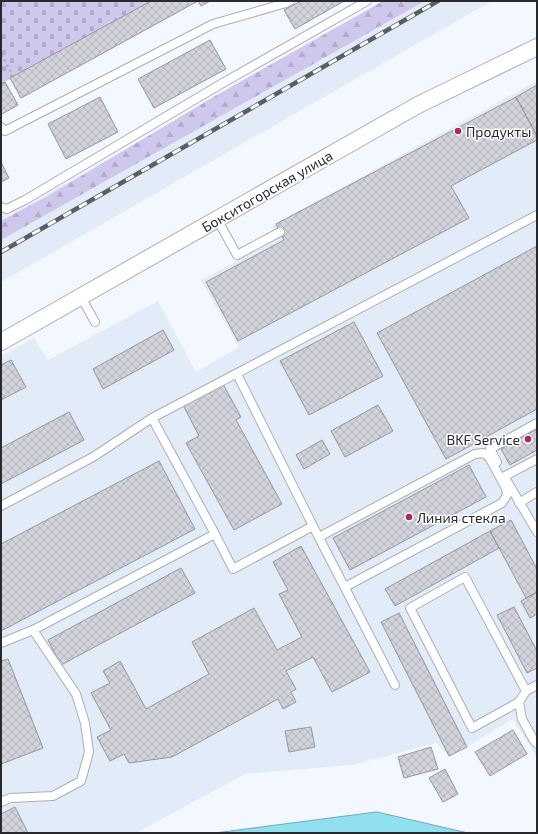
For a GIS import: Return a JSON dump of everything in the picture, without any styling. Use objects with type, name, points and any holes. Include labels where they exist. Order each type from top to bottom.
[{"type":"street","name":"Бокситогорская улица","points":[[1,342],[418,105],[537,47]]},
{"type":"lane","points":[[1,127],[5,131],[213,24],[290,1]]},
{"type":"lane","points":[[1,207],[7,208],[25,200],[221,84],[367,1]]},
{"type":"lane","points":[[1,506],[93,457],[152,418],[537,215]]},
{"type":"lane","points":[[217,219],[237,255],[280,232]]},
{"type":"lane","points":[[81,297],[95,322]]},
{"type":"lane","points":[[237,374],[395,685]]},
{"type":"lane","points":[[152,418],[233,569],[314,526]]},
{"type":"lane","points":[[537,423],[490,449],[519,503],[537,532]]},
{"type":"lane","points":[[319,537],[475,454],[483,453],[489,457],[506,488],[507,496],[502,503],[345,587]]},
{"type":"lane","points":[[505,476],[537,459]]},
{"type":"lane","points":[[519,503],[537,492]]},
{"type":"lane","points":[[1,643],[33,630],[215,534]]},
{"type":"lane","points":[[526,691],[466,577],[410,608],[472,728],[519,702],[526,691],[537,685]]},
{"type":"lane","points":[[1,802],[10,798],[53,796],[81,781],[89,752],[85,723],[76,694],[33,630]]},
{"type":"lane","points":[[519,702],[522,719],[537,744]]},
{"type":"path","points":[[1,54],[11,72]]},
{"type":"shaded area","points":[[385,1],[492,1],[1,282],[1,212],[10,215]]},
{"type":"shaded area","points":[[537,81],[537,758],[513,719],[467,747],[449,756],[436,743],[353,765],[245,774],[136,833],[1,833],[1,356],[34,338],[48,360],[158,301],[196,372],[239,347],[201,280],[278,239],[271,226]]},
{"type":"green space","points":[[1,1],[151,1],[1,84]]},
{"type":"green space","points":[[383,1],[425,1],[1,240],[1,221],[46,197],[215,96]]},
{"type":"water","points":[[376,812],[468,833],[215,833]]},
{"type":"building","points":[[151,1],[198,1],[21,98],[10,78]]},
{"type":"building","points":[[198,1],[210,1],[201,6]]},
{"type":"building","points":[[301,1],[344,1],[295,29],[284,10]]},
{"type":"building","points":[[210,40],[226,69],[154,108],[138,79]]},
{"type":"building","points":[[5,82],[18,105],[2,114],[1,84]]},
{"type":"building","points":[[537,85],[537,136],[516,97]]},
{"type":"building","points":[[100,97],[118,132],[66,159],[48,124]]},
{"type":"building","points":[[516,97],[537,136],[537,140],[451,186],[469,218],[238,341],[206,282],[284,240],[276,224]]},
{"type":"building","points":[[1,162],[9,178],[1,182]]},
{"type":"building","points":[[537,246],[537,409],[446,459],[377,333]]},
{"type":"building","points":[[354,322],[383,376],[309,415],[280,361]]},
{"type":"building","points":[[163,330],[174,350],[103,389],[93,369]]},
{"type":"building","points":[[11,360],[26,387],[1,400],[1,365]]},
{"type":"building","points":[[223,384],[241,417],[236,420],[282,504],[234,530],[186,443],[199,436],[183,405]]},
{"type":"building","points":[[378,405],[393,431],[345,457],[331,431]]},
{"type":"building","points":[[69,412],[84,440],[1,484],[1,448]]},
{"type":"building","name":"BKF Service","points":[[537,429],[537,450],[510,465],[501,449]]},
{"type":"building","points":[[322,440],[330,454],[304,469],[296,455]]},
{"type":"building","points":[[159,461],[195,529],[1,631],[1,544]]},
{"type":"building","name":"Линия стекла","points":[[469,465],[486,497],[350,570],[333,538]]},
{"type":"building","points":[[511,520],[537,569],[537,592],[526,598],[490,531]]},
{"type":"building","points":[[490,531],[499,548],[395,606],[385,589]]},
{"type":"building","points":[[301,546],[370,672],[332,692],[313,657],[286,671],[296,689],[291,692],[296,702],[283,709],[278,699],[172,757],[129,763],[124,754],[110,761],[97,737],[111,730],[91,693],[110,683],[103,671],[120,661],[146,709],[209,674],[192,642],[254,608],[277,650],[302,637],[279,594],[288,590],[273,562]]},
{"type":"building","points":[[181,568],[195,593],[61,665],[48,640]]},
{"type":"building","points":[[537,592],[537,614],[530,618],[521,601]]},
{"type":"building","points":[[514,607],[537,651],[537,668],[527,673],[497,615]]},
{"type":"building","points":[[399,613],[467,747],[449,756],[381,622]]},
{"type":"building","points":[[8,659],[43,748],[1,764],[1,661]]},
{"type":"building","points":[[311,727],[315,747],[289,752],[285,731]]},
{"type":"building","points":[[513,730],[527,754],[490,776],[475,752]]},
{"type":"building","points":[[431,747],[438,769],[404,778],[398,757]]},
{"type":"building","points":[[445,769],[458,794],[443,802],[429,778]]},
{"type":"building","points":[[15,807],[28,833],[1,833],[1,814]]},
{"type":"railway","points":[[1,252],[438,1]]},
{"type":"place","name":"Продукты","points":[[458,131]]},
{"type":"place","name":"BKF Service","points":[[528,439]]},
{"type":"place","name":"Линия стекла","points":[[409,517]]}]
